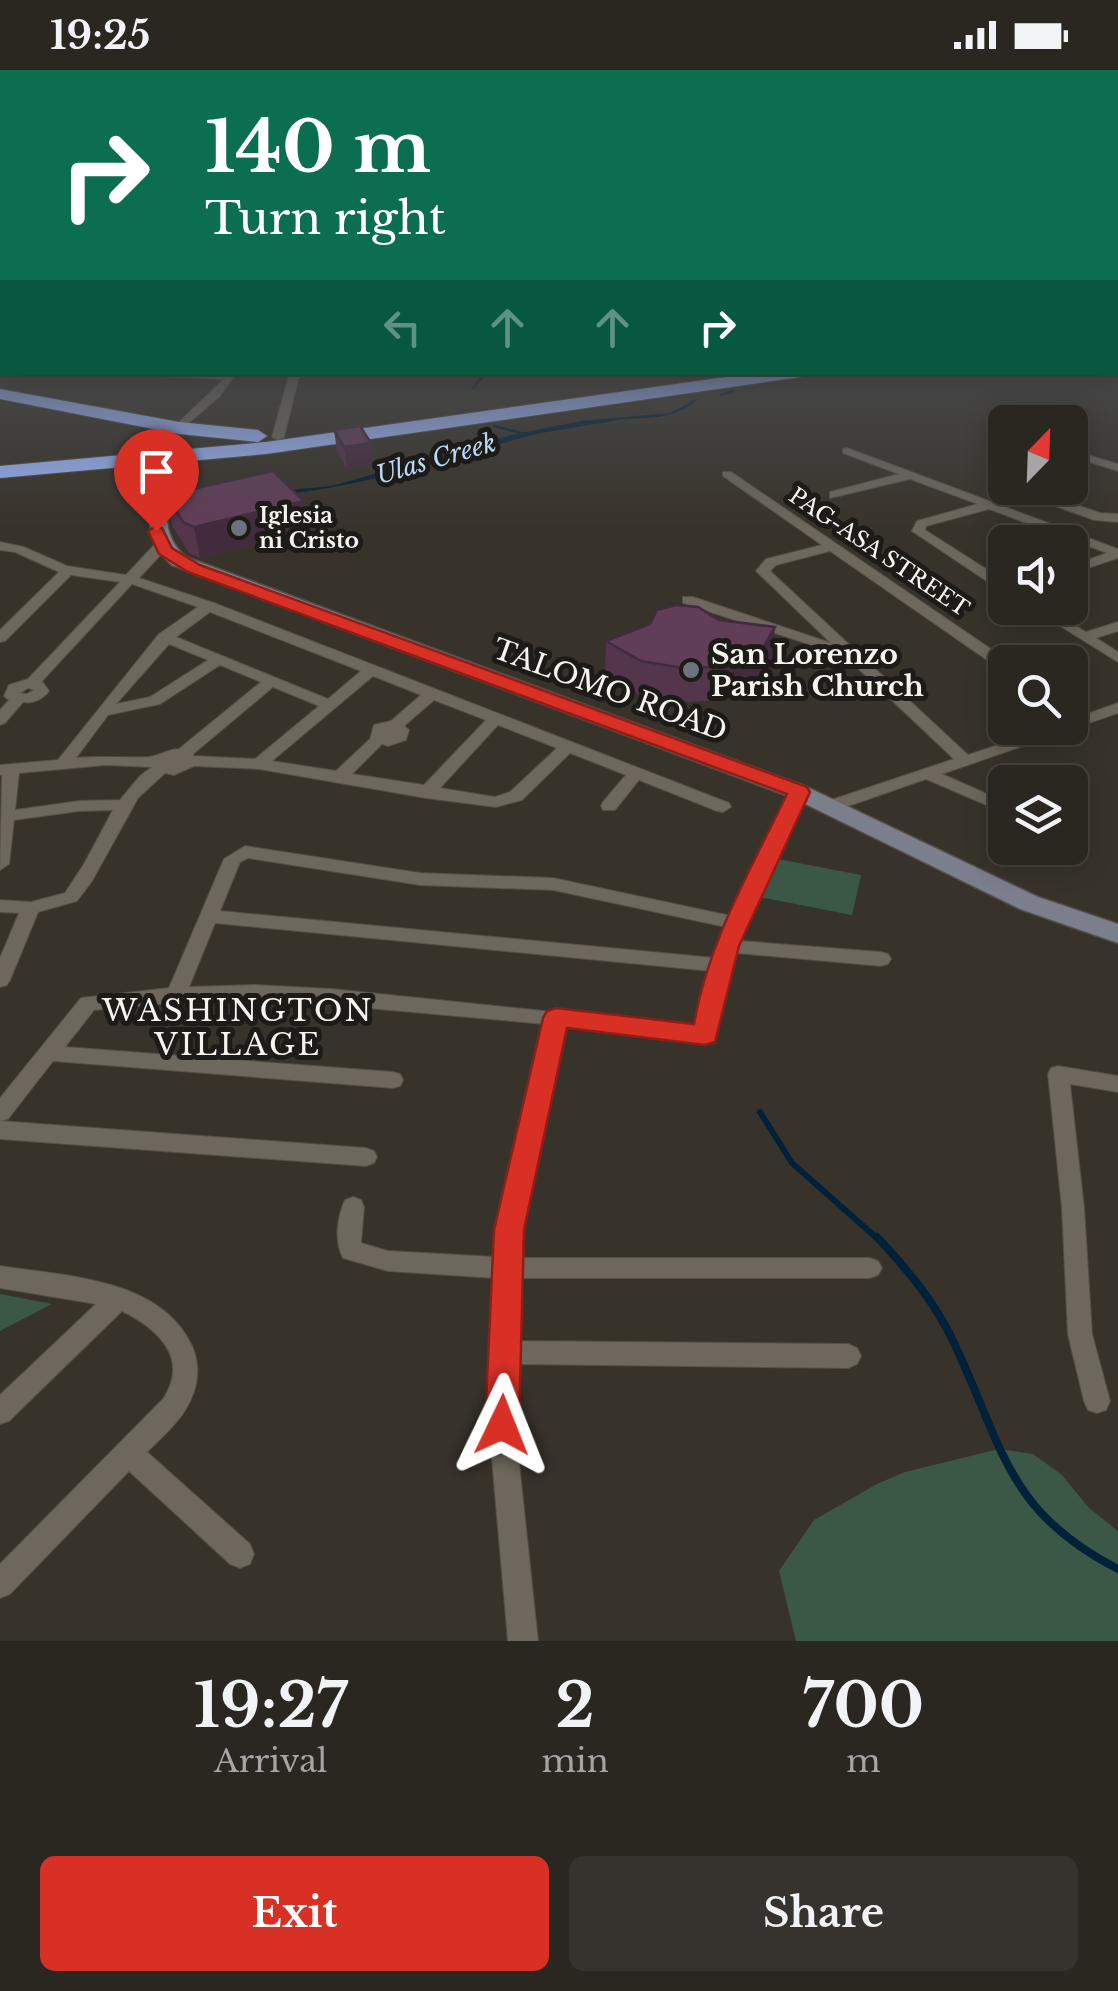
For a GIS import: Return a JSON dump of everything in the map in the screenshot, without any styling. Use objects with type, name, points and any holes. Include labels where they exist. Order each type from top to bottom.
[{"type":"highway","points":[[0,472],[332,440],[724,383]]},
{"type":"highway","points":[[0,394],[179,428],[332,440]]},
{"type":"highway","points":[[170,458],[179,428]]},
{"type":"street","points":[[179,428],[228,383]]},
{"type":"street","points":[[278,437],[292,383]]},
{"type":"street","points":[[847,452],[988,505]]},
{"type":"street","points":[[0,720],[18,699],[12,691],[32,683],[161,546],[158,518],[170,458]]},
{"type":"street","points":[[1088,458],[1118,468]]},
{"type":"street","name":"PAG-ASA STREET","points":[[728,474],[988,654]]},
{"type":"street","points":[[834,495],[910,475]]},
{"type":"street","points":[[988,576],[917,528],[989,505],[1118,554]]},
{"type":"street","points":[[1064,505],[1104,518],[1118,518]]},
{"type":"street","points":[[0,546],[37,554],[53,566],[68,570],[129,578],[208,606],[723,808]]},
{"type":"street","name":"TALOMO ROAD","points":[[161,546],[194,568],[799,792],[1029,903],[1118,934]]},
{"type":"street","points":[[830,547],[771,562],[764,571],[963,759]]},
{"type":"street","points":[[1088,564],[1118,554]]},
{"type":"street","points":[[0,638],[68,570]]},
{"type":"street","points":[[688,600],[850,654]]},
{"type":"street","points":[[64,763],[164,636],[208,606]]},
{"type":"street","points":[[0,618],[18,620]]},
{"type":"street","points":[[1066,625],[1118,658]]},
{"type":"street","points":[[1084,636],[1118,626]]},
{"type":"street","points":[[164,636],[328,704]]},
{"type":"street","points":[[105,711],[155,701],[219,659]]},
{"type":"street","points":[[259,764],[371,670]]},
{"type":"street","points":[[186,758],[271,681]]},
{"type":"street","points":[[340,777],[380,740],[376,730],[395,726],[432,692]]},
{"type":"street","points":[[1088,719],[1118,708]]},
{"type":"street","points":[[426,794],[496,718]]},
{"type":"street","points":[[832,806],[1008,745]]},
{"type":"street","points":[[0,906],[32,908],[71,897],[123,805],[169,754],[259,764],[426,794],[507,800],[567,747]]},
{"type":"street","points":[[0,864],[6,770],[64,763],[161,765]]},
{"type":"street","points":[[926,773],[988,800]]},
{"type":"street","points":[[609,806],[636,774]]},
{"type":"street","points":[[0,1113],[88,1003],[176,994],[278,993],[705,1035],[723,956],[799,792]]},
{"type":"street","points":[[6,816],[79,806],[123,805]]},
{"type":"street","points":[[176,994],[232,859],[252,852],[420,879],[553,884],[736,923]]},
{"type":"street","points":[[0,980],[32,908]]},
{"type":"street","points":[[208,916],[723,956],[881,959]]},
{"type":"street","points":[[522,1641],[502,1425],[509,1230],[556,1018]]},
{"type":"street","points":[[48,1053],[393,1080]]},
{"type":"street","points":[[1097,1401],[1080,1334],[1074,1208],[1058,1074],[1118,1084]]},
{"type":"street","points":[[0,1130],[366,1157]]},
{"type":"street","points":[[353,1208],[348,1246],[358,1255],[508,1268],[870,1268]]},
{"type":"street","points":[[0,1277],[149,1309],[178,1338],[188,1372],[183,1392],[172,1408],[0,1584]]},
{"type":"street","points":[[0,1412],[117,1300]]},
{"type":"street","points":[[505,1352],[848,1356]]},
{"type":"street","points":[[130,1454],[240,1554]]},
{"type":"green space","points":[[772,858],[861,875],[852,915],[760,897]]},
{"type":"green space","points":[[0,1294],[52,1304],[0,1331]]},
{"type":"green space","points":[[999,1449],[1033,1454],[1062,1475],[1088,1507],[1118,1531],[1118,1641],[796,1641],[779,1571],[814,1520],[905,1472]]},
{"type":"water","points":[[698,398],[668,415],[532,435],[337,486],[274,495],[267,492],[332,486],[511,435],[581,421],[670,413]]},
{"type":"building","points":[[360,426],[371,443],[344,447],[334,430]]},
{"type":"building","points":[[273,471],[304,501],[194,527],[183,522],[166,495]]},
{"type":"building","points":[[676,605],[698,607],[719,620],[775,627],[764,646],[748,657],[712,667],[683,668],[641,661],[606,641],[650,624],[657,610]]},
{"type":"waterway","points":[[473,388],[477,383]]},
{"type":"waterway","name":"Ulas Creek","points":[[721,395],[733,391]]},
{"type":"waterway","points":[[494,426],[525,434]]},
{"type":"waterway","points":[[760,1112],[792,1163],[879,1240]]},
{"type":"waterway","points":[[877,1237],[938,1313],[997,1444],[1029,1499],[1081,1547],[1118,1569]]},
{"type":"place","name":"Iglesia ni Cristo","points":[[239,528]]},
{"type":"place","name":"San Lorenzo Parish Church","points":[[691,670]]},
{"type":"district","name":"WASHINGTON VILLAGE","points":[[238,1027]]},
{"type":"route","points":[[156,531],[165,551],[194,568],[799,792],[726,946],[713,986],[705,1035],[556,1018],[509,1230],[502,1425]]}]
